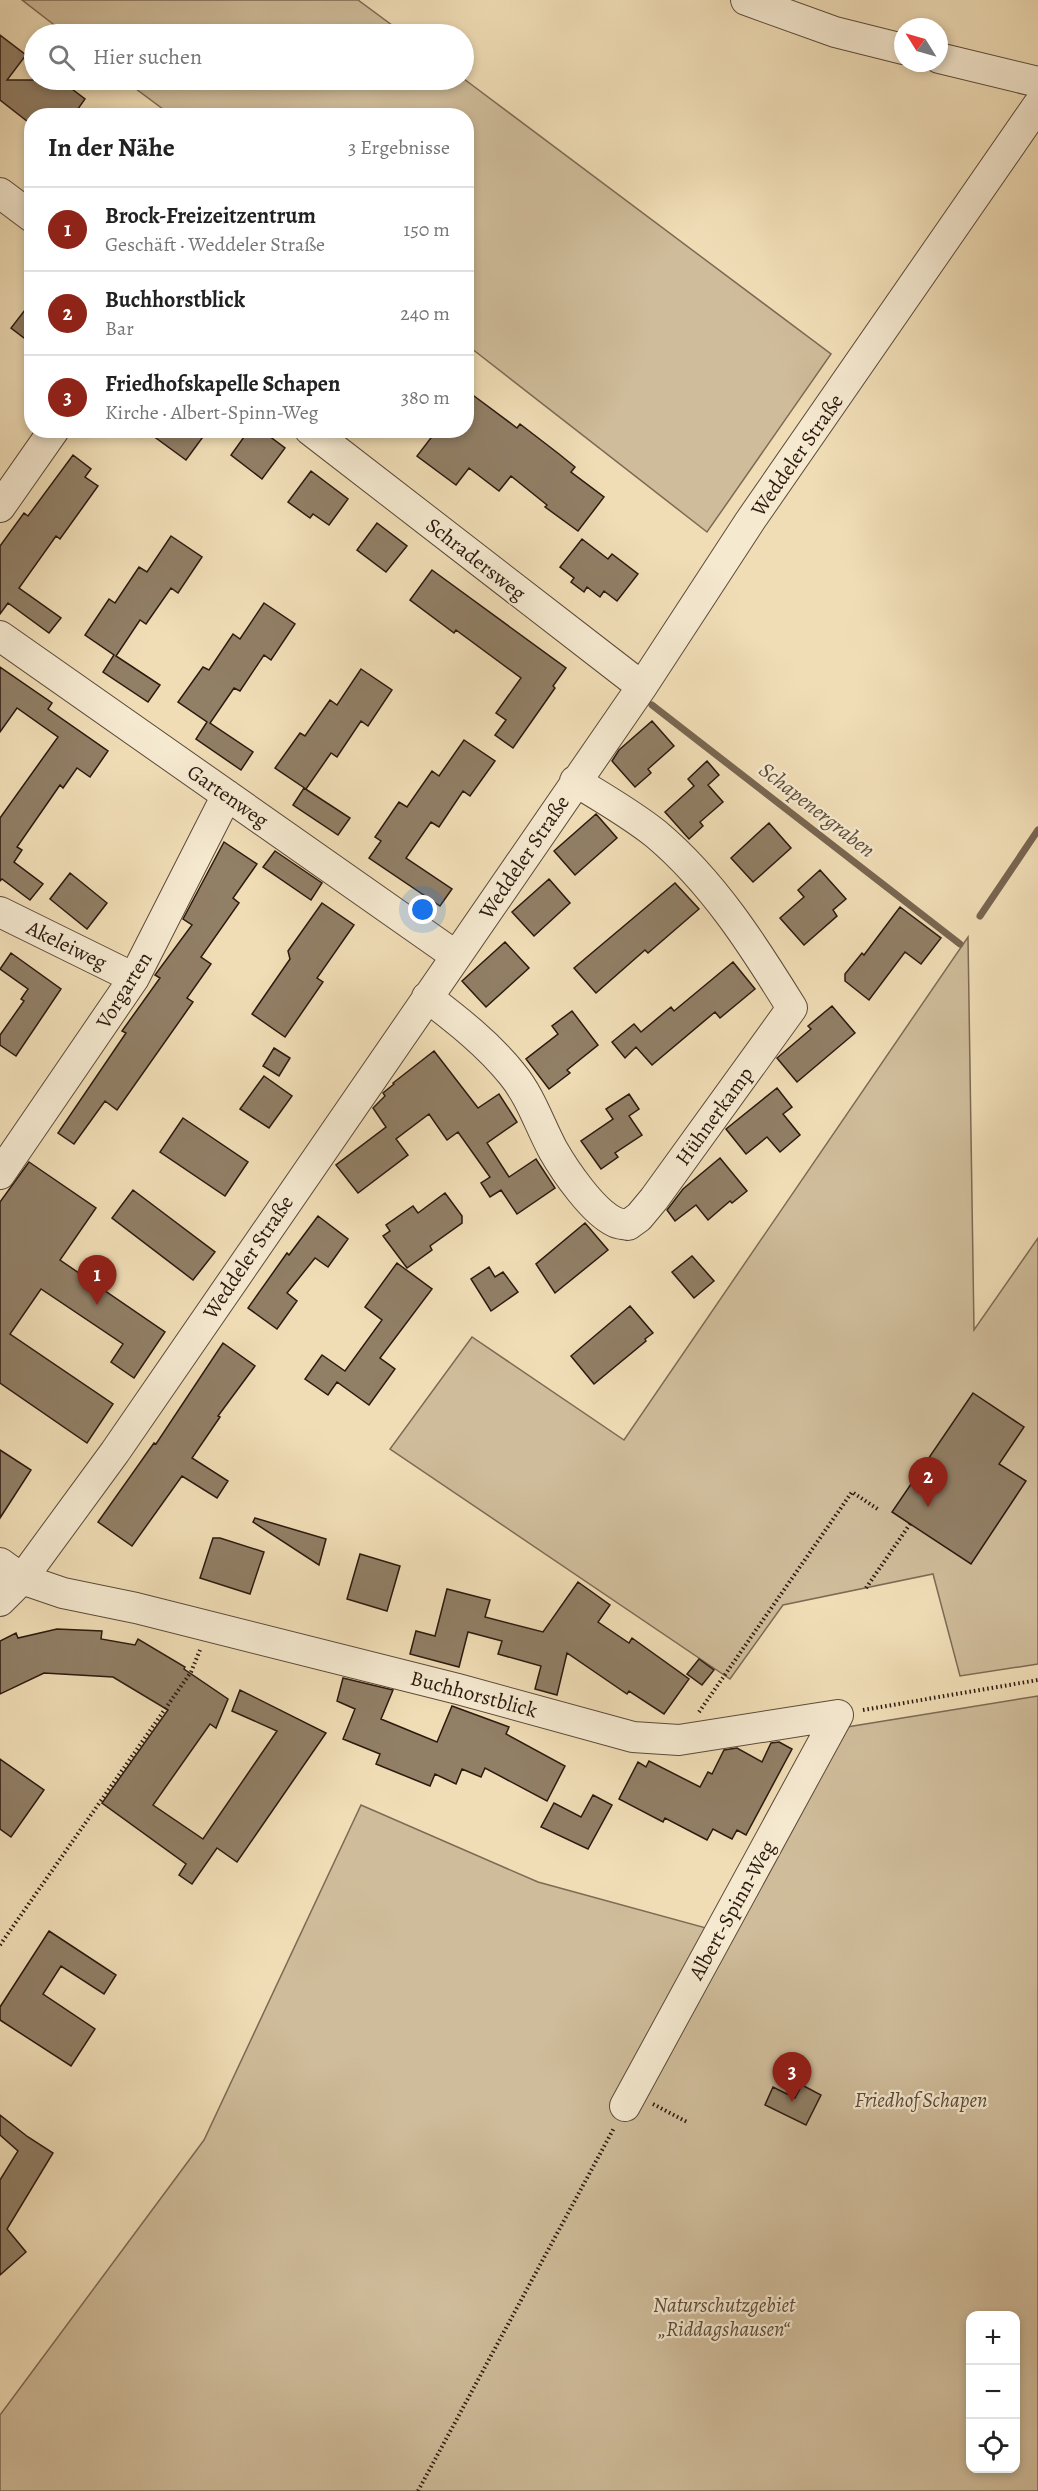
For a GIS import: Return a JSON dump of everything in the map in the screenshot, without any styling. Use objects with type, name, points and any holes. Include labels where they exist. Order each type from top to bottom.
[{"type":"street","points":[[746,0],[835,32],[894,47]]},
{"type":"street","points":[[948,60],[1038,82]]},
{"type":"street","name":"Weddeler Straße","points":[[0,1601],[11,1571],[115,1452],[641,688],[750,521],[1038,105]]},
{"type":"street","points":[[0,193],[24,211]]},
{"type":"street","points":[[0,507],[48,438]]},
{"type":"street","name":"Schradersweg","points":[[320,438],[641,688]]},
{"type":"street","name":"Gartenweg","points":[[0,636],[456,956]]},
{"type":"street","name":"Hühnerkamp","points":[[427,997],[477,1038],[512,1074],[530,1101],[553,1150],[568,1173],[603,1213],[616,1223],[628,1225],[639,1217],[654,1199],[792,1008],[751,942],[688,865],[655,834],[575,781]]},
{"type":"street","name":"Vorgarten","points":[[0,1174],[134,978],[227,795]]},
{"type":"street","name":"Akeleiweg","points":[[0,912],[134,978]]},
{"type":"street","name":"Buchhorstblick","points":[[11,1571],[63,1593],[136,1608],[458,1689],[633,1737],[680,1740],[838,1715]]},
{"type":"street","name":"Albert-Spinn-Weg","points":[[629,2100],[838,1715]]},
{"type":"path","points":[[680,1740],[852,1492],[879,1510]]},
{"type":"path","points":[[866,1588],[910,1524]]},
{"type":"path","points":[[0,1945],[191,1672],[209,1627]]},
{"type":"path","points":[[838,1715],[1038,1680]]},
{"type":"path","points":[[418,2491],[629,2100],[687,2122]]},
{"type":"green space","points":[[22,0],[358,0],[390,24],[53,24]]},
{"type":"green space","points":[[474,86],[831,354],[707,532],[474,350],[474,108],[162,108],[137,90],[474,90]]},
{"type":"green space","points":[[968,937],[974,1330],[1038,1238],[1038,1664],[960,1676],[933,1574],[783,1605],[730,1679],[390,1449],[472,1337],[624,1440]]},
{"type":"green space","points":[[1038,1696],[1038,2491],[0,2491],[0,2415],[204,2140],[361,1805],[538,1882],[713,1930],[847,1727]]},
{"type":"building","points":[[0,35],[24,53],[24,58],[7,80],[24,80],[24,90],[73,90],[85,99],[79,108],[24,108],[24,119],[0,100]]},
{"type":"building","points":[[24,311],[24,338],[11,328]]},
{"type":"building","points":[[474,396],[517,428],[520,424],[559,454],[575,467],[571,472],[604,497],[578,531],[545,507],[547,505],[511,476],[499,491],[469,468],[456,485],[417,456],[431,438],[474,438]]},
{"type":"building","points":[[156,438],[202,438],[186,460]]},
{"type":"building","points":[[243,438],[272,438],[285,448],[262,479],[231,455]]},
{"type":"building","points":[[73,455],[91,469],[85,477],[98,486],[60,539],[56,536],[19,588],[61,618],[49,633],[8,603],[0,614],[0,546],[24,513],[28,516]]},
{"type":"building","points":[[311,471],[348,499],[329,525],[313,514],[310,518],[288,502]]},
{"type":"building","points":[[377,523],[407,546],[386,572],[357,550]]},
{"type":"building","points":[[171,536],[202,557],[178,593],[171,588],[146,624],[140,620],[116,656],[160,685],[148,702],[103,672],[114,655],[85,635],[109,599],[115,603],[139,567],[147,572]]},
{"type":"building","points":[[582,539],[608,559],[612,554],[638,574],[617,601],[604,591],[600,597],[587,587],[584,592],[571,582],[574,578],[560,567]]},
{"type":"building","points":[[432,570],[566,668],[553,686],[555,688],[513,748],[495,735],[506,720],[496,713],[521,678],[456,630],[454,633],[410,600]]},
{"type":"building","points":[[264,603],[295,624],[271,660],[264,655],[240,691],[234,688],[210,723],[253,752],[241,770],[196,739],[207,722],[178,702],[203,667],[209,670],[233,634],[240,639]]},
{"type":"building","points":[[0,667],[52,703],[48,709],[108,751],[90,777],[77,768],[63,788],[60,785],[17,847],[22,850],[14,862],[43,884],[30,900],[2,879],[0,881],[0,818],[58,737],[17,708],[0,732]]},
{"type":"building","points":[[361,669],[392,690],[368,726],[361,721],[337,757],[331,753],[306,789],[275,768],[300,733],[305,736],[330,700],[337,705]]},
{"type":"building","points":[[652,721],[674,746],[648,769],[651,773],[635,787],[612,761],[619,750]]},
{"type":"building","points":[[464,740],[495,761],[470,796],[463,791],[439,827],[431,822],[406,858],[452,889],[440,906],[369,858],[381,841],[375,837],[399,802],[407,807],[432,771],[439,776]]},
{"type":"building","points":[[707,761],[719,775],[708,785],[723,802],[700,822],[703,826],[689,839],[665,812],[694,786],[688,779]]},
{"type":"building","points":[[304,788],[350,818],[338,835],[293,805]]},
{"type":"building","points":[[596,814],[617,838],[575,875],[554,851]]},
{"type":"building","points":[[769,823],[791,848],[753,882],[731,858]]},
{"type":"building","points":[[224,842],[257,864],[233,898],[239,903],[201,957],[211,964],[187,998],[193,1002],[117,1110],[105,1101],[74,1144],[58,1133],[126,1033],[122,1031],[160,978],[155,975],[192,925],[183,919]]},
{"type":"building","points":[[275,851],[322,883],[311,900],[263,867]]},
{"type":"building","points":[[820,870],[846,899],[833,910],[837,916],[804,945],[780,918],[804,897],[798,890]]},
{"type":"building","points":[[70,873],[107,903],[87,929],[50,899]]},
{"type":"building","points":[[549,879],[570,903],[534,936],[512,912]]},
{"type":"building","points":[[675,883],[699,909],[648,953],[645,950],[596,993],[574,968]]},
{"type":"building","points":[[322,903],[354,925],[317,978],[323,982],[285,1037],[252,1014],[290,959],[288,951]]},
{"type":"building","points":[[900,907],[941,938],[921,964],[905,952],[869,1000],[845,981],[845,974],[862,953],[864,955]]},
{"type":"building","points":[[505,942],[529,968],[486,1007],[462,981]]},
{"type":"building","points":[[11,953],[61,989],[16,1056],[0,1045],[0,1035],[24,1001],[21,999],[28,989],[0,969]]},
{"type":"building","points":[[733,962],[755,989],[720,1018],[715,1012],[652,1065],[636,1047],[625,1058],[612,1042],[634,1024],[641,1032],[671,1007],[674,1011]]},
{"type":"building","points":[[832,1006],[855,1033],[797,1082],[777,1058],[811,1029],[808,1026]]},
{"type":"building","points":[[572,1011],[598,1045],[567,1070],[570,1073],[549,1089],[526,1059],[558,1034],[552,1026]]},
{"type":"building","points":[[274,1048],[290,1058],[279,1076],[263,1066]]},
{"type":"building","points":[[434,1051],[478,1108],[499,1094],[517,1122],[487,1143],[509,1177],[536,1159],[555,1188],[517,1214],[501,1190],[490,1197],[481,1183],[490,1177],[458,1132],[447,1140],[429,1114],[396,1139],[408,1155],[358,1193],[336,1165],[386,1127],[373,1108],[385,1096],[383,1093],[393,1083]]},
{"type":"building","points":[[264,1076],[292,1096],[269,1128],[240,1109]]},
{"type":"building","points":[[777,1088],[792,1107],[783,1114],[800,1135],[780,1152],[767,1137],[746,1154],[726,1129]]},
{"type":"building","points":[[629,1094],[639,1109],[629,1116],[642,1135],[615,1153],[618,1157],[601,1169],[581,1141],[613,1119],[606,1109]]},
{"type":"building","points":[[183,1118],[248,1162],[225,1196],[160,1152]]},
{"type":"building","points":[[720,1158],[747,1191],[732,1203],[730,1201],[708,1220],[696,1205],[675,1221],[667,1210],[683,1189]]},
{"type":"building","points":[[29,1162],[96,1208],[60,1260],[165,1332],[134,1378],[111,1362],[123,1344],[41,1289],[10,1334],[113,1404],[87,1443],[0,1383],[0,1202]]},
{"type":"building","points":[[133,1190],[215,1252],[193,1280],[112,1218]]},
{"type":"building","points":[[445,1193],[462,1216],[462,1223],[430,1246],[432,1250],[407,1268],[383,1236],[390,1231],[386,1225],[413,1206],[418,1213]]},
{"type":"building","points":[[318,1216],[348,1239],[328,1267],[315,1258],[287,1293],[297,1301],[277,1329],[248,1308],[287,1253],[289,1255]]},
{"type":"building","points":[[585,1223],[608,1250],[555,1293],[536,1264]]},
{"type":"building","points":[[692,1256],[714,1281],[694,1298],[672,1272]]},
{"type":"building","points":[[397,1263],[432,1289],[380,1358],[395,1369],[369,1405],[337,1382],[328,1395],[305,1379],[322,1355],[345,1371],[382,1320],[365,1307]]},
{"type":"building","points":[[489,1267],[495,1277],[503,1272],[518,1292],[491,1311],[471,1279]]},
{"type":"building","points":[[630,1306],[653,1333],[594,1384],[571,1356]]},
{"type":"building","points":[[223,1343],[255,1366],[218,1416],[220,1417],[192,1458],[228,1481],[217,1498],[182,1476],[132,1546],[98,1522],[154,1443],[156,1444]]},
{"type":"building","points":[[973,1393],[1024,1427],[999,1464],[1026,1481],[971,1564],[892,1512]]},
{"type":"building","points":[[0,1450],[31,1470],[0,1518]]},
{"type":"building","points":[[255,1518],[326,1539],[319,1565],[253,1522]]},
{"type":"building","points":[[213,1538],[220,1538],[264,1552],[250,1594],[200,1578]]},
{"type":"building","points":[[360,1554],[400,1566],[387,1611],[347,1599]]},
{"type":"building","points":[[578,1582],[610,1605],[598,1622],[629,1643],[632,1638],[689,1679],[664,1714],[629,1691],[627,1694],[567,1653],[557,1695],[535,1689],[541,1666],[498,1654],[502,1641],[468,1632],[459,1667],[410,1654],[416,1631],[435,1636],[447,1589],[490,1600],[485,1617],[543,1632]]},
{"type":"building","points":[[57,1629],[102,1631],[101,1639],[135,1645],[138,1639],[185,1667],[184,1669],[228,1699],[216,1728],[210,1724],[153,1805],[203,1839],[277,1731],[232,1711],[240,1690],[326,1733],[237,1862],[217,1848],[192,1884],[179,1875],[186,1864],[102,1803],[168,1710],[113,1677],[44,1673],[0,1694],[0,1641],[16,1633],[18,1638]]},
{"type":"building","points":[[699,1659],[714,1670],[702,1685],[687,1674]]},
{"type":"building","points":[[343,1678],[393,1690],[381,1719],[437,1742],[452,1706],[509,1727],[506,1734],[565,1766],[547,1801],[485,1768],[481,1777],[462,1769],[456,1784],[435,1774],[430,1786],[376,1764],[380,1754],[343,1739],[355,1709],[337,1701]]},
{"type":"building","points":[[779,1742],[792,1749],[746,1835],[737,1830],[732,1839],[713,1829],[707,1840],[665,1818],[663,1822],[619,1799],[638,1762],[646,1767],[649,1761],[700,1787],[708,1772],[712,1774],[724,1750],[737,1748],[762,1762],[771,1743]]},
{"type":"building","points":[[0,1759],[44,1790],[11,1837],[0,1829]]},
{"type":"building","points":[[593,1795],[612,1805],[588,1849],[541,1827],[554,1803],[581,1817]]},
{"type":"building","points":[[49,1931],[116,1975],[104,1994],[61,1966],[43,1994],[95,2029],[71,2066],[0,2020],[0,2007]]},
{"type":"building","points":[[802,2085],[821,2095],[806,2125],[765,2105],[773,2087],[795,2098]]},
{"type":"building","points":[[0,2115],[53,2153],[7,2229],[26,2252],[0,2275],[0,2180],[18,2151],[0,2135]]},
{"type":"waterway","name":"Schapenergraben","points":[[652,705],[960,944]]},
{"type":"waterway","name":"Schapenergraben","points":[[980,916],[1038,830]]},
{"type":"place","name":"Brock-Freizeitzentrum","points":[[97,1305]]},
{"type":"place","name":"Buchhorstblick","points":[[928,1507]]},
{"type":"place","name":"Friedhofskapelle Schapen","points":[[792,2102]]},
{"type":"park label","name":"Friedhof Schapen","points":[[921,2100]]},
{"type":"park label","name":"Naturschutzgebiet „Riddagshausen“","points":[[724,2317]]}]
